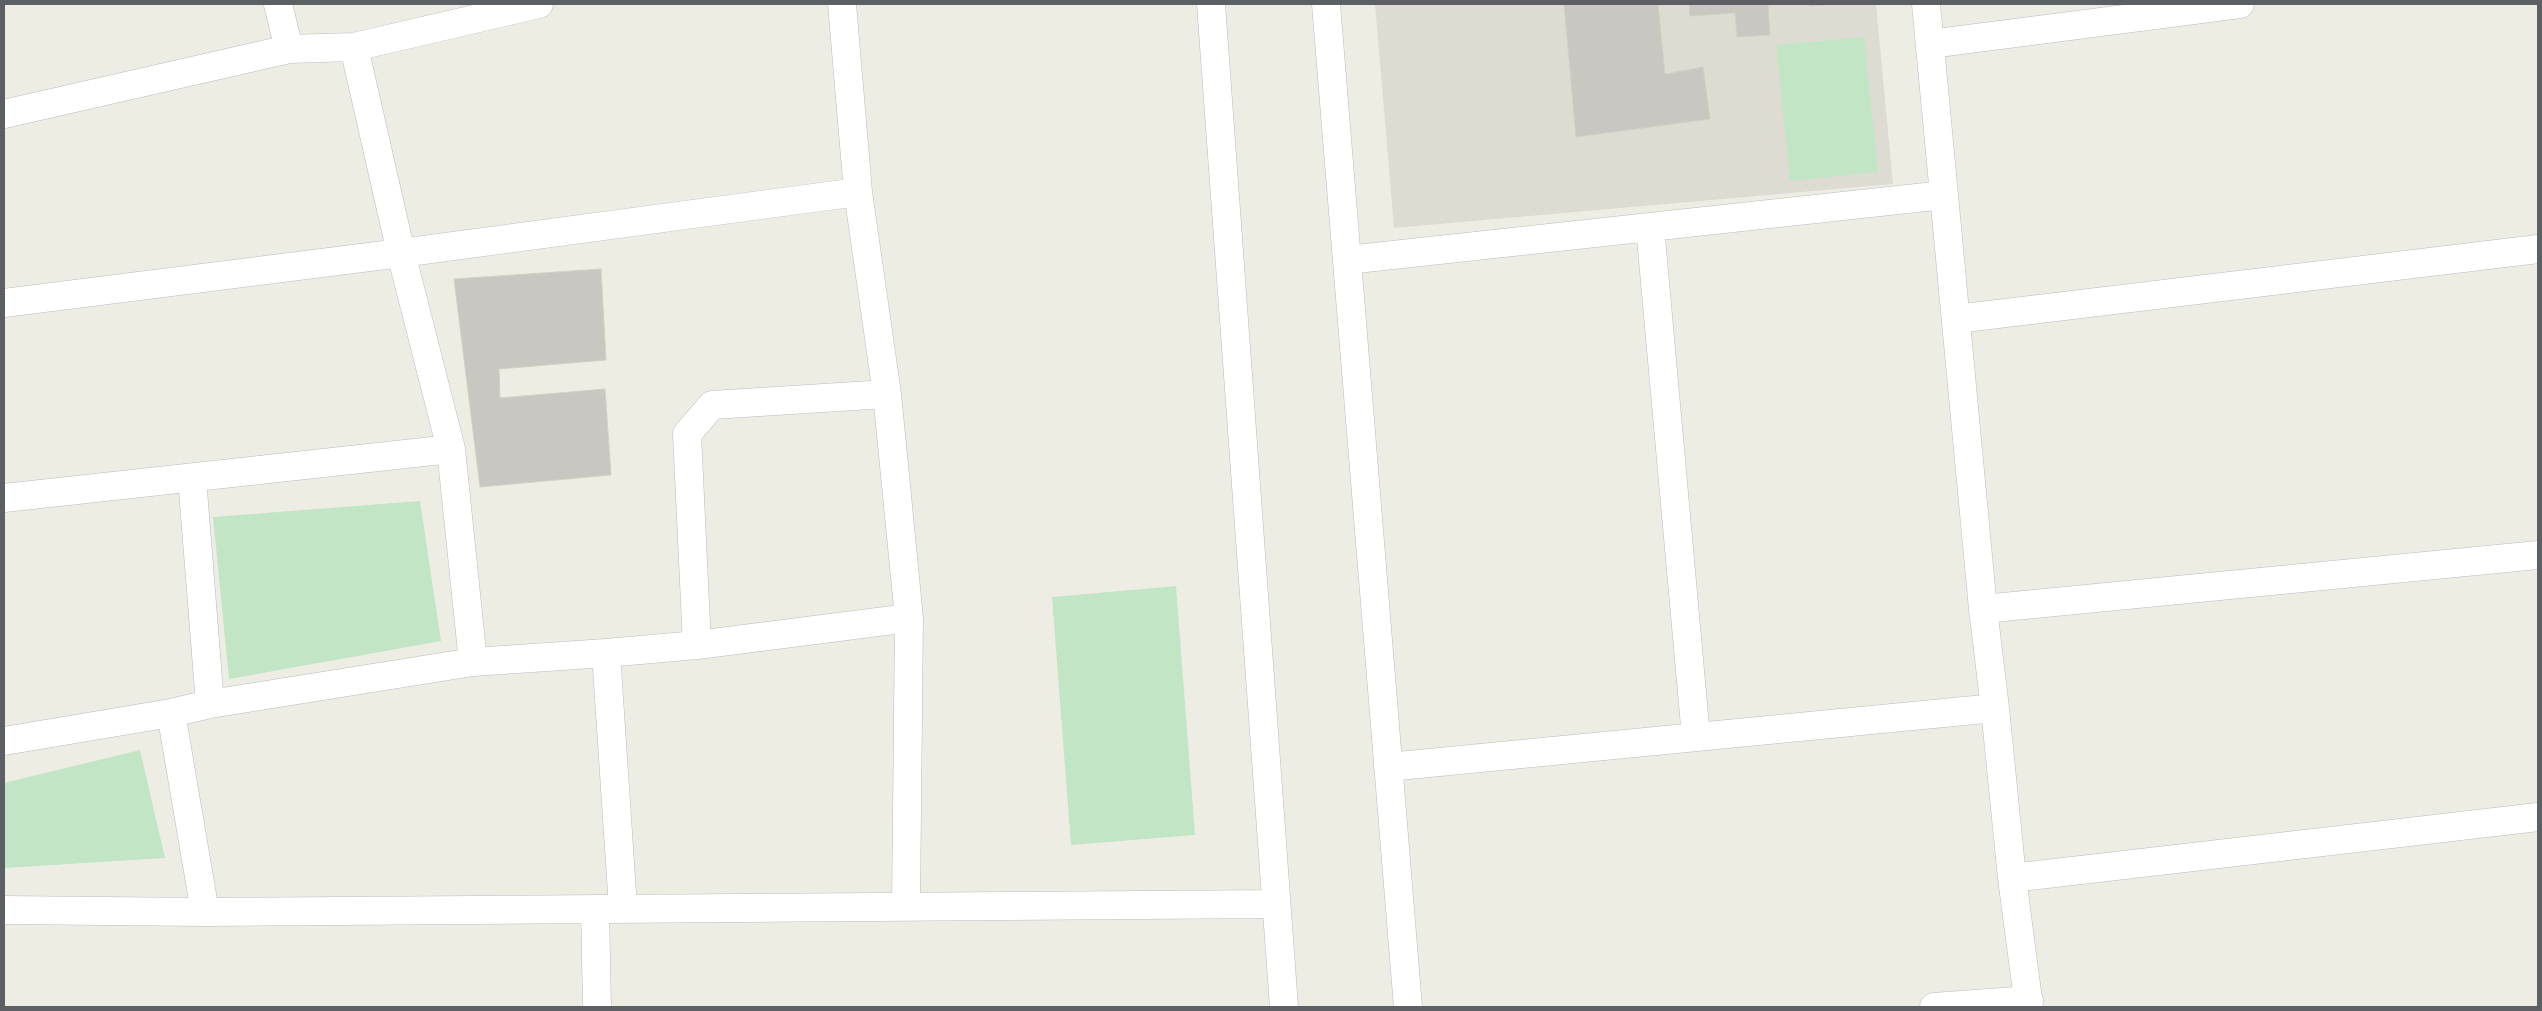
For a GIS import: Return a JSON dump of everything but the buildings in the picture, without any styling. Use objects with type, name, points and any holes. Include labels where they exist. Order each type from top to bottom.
[{"type":"street","points":[[278,4],[289,49]]},
{"type":"street","points":[[4,114],[289,49],[354,47],[539,4]]},
{"type":"street","points":[[842,4],[858,192],[887,394],[909,618],[906,906]]},
{"type":"street","points":[[1211,4],[1284,1007]]},
{"type":"street","points":[[1326,4],[1408,1007]]},
{"type":"street","points":[[1926,4],[1983,609],[2012,878],[2029,1004],[1934,1007]]},
{"type":"street","points":[[1930,44],[2240,4]]},
{"type":"street","points":[[354,47],[401,253],[451,449],[473,662]]},
{"type":"street","points":[[4,303],[401,253],[858,192]]},
{"type":"street","points":[[1347,260],[1944,195]]},
{"type":"street","points":[[1650,227],[1696,737]]},
{"type":"street","points":[[1956,319],[2538,249]]},
{"type":"street","points":[[697,645],[687,434],[712,405],[887,394]]},
{"type":"street","points":[[4,498],[451,449]]},
{"type":"street","points":[[192,478],[210,704]]},
{"type":"street","points":[[1983,609],[2538,555]]},
{"type":"street","points":[[4,741],[171,713],[210,704],[473,662],[697,645],[909,618]]},
{"type":"street","points":[[606,653],[623,908]]},
{"type":"street","points":[[1388,767],[1995,708]]},
{"type":"street","points":[[171,713],[205,912]]},
{"type":"street","points":[[2012,878],[2538,817]]},
{"type":"street","points":[[4,910],[205,912],[1276,904]]},
{"type":"street","points":[[595,908],[597,1007]]},
{"type":"shaded area","points":[[1375,4],[1876,4],[1893,184],[1394,228]]},
{"type":"green space","points":[[1864,37],[1878,172],[1790,181],[1776,45]]},
{"type":"green space","points":[[420,501],[441,641],[229,679],[213,517]]},
{"type":"green space","points":[[1176,586],[1195,835],[1071,845],[1052,597]]},
{"type":"green space","points":[[140,750],[165,858],[5,868],[4,783]]}]
